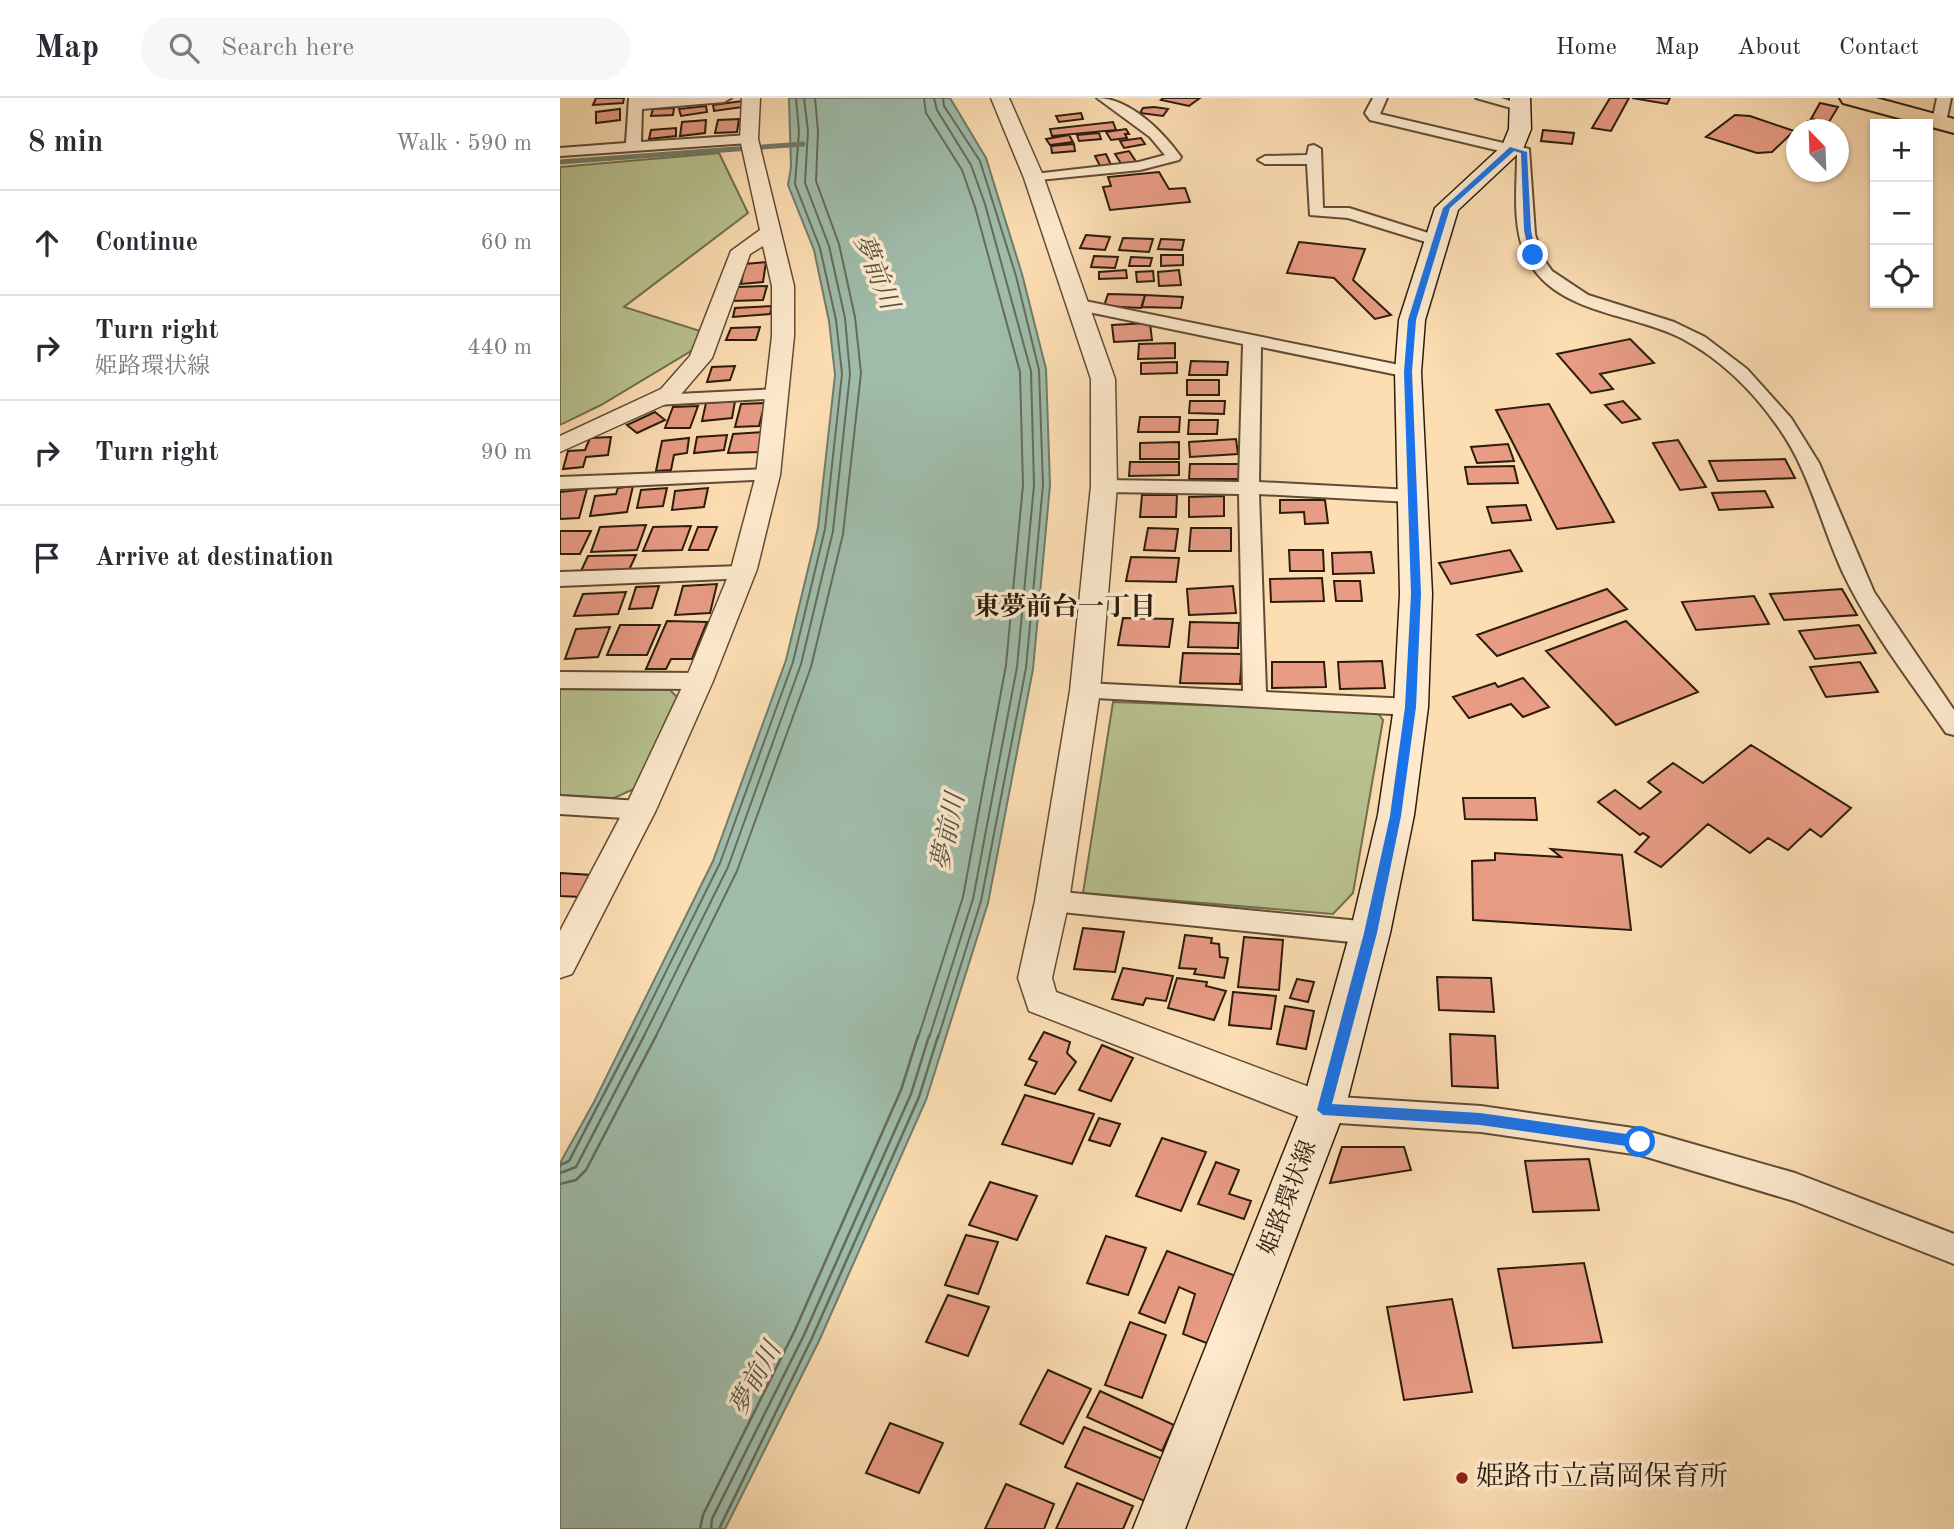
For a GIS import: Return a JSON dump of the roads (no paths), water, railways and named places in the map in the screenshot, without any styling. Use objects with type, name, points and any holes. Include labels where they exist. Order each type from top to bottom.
[{"type":"main road","points":[[1851,98],[1947,124]]},
{"type":"main road","points":[[1512,149],[1520,129],[1521,102]]},
{"type":"main road","name":"姫路環状線","points":[[1159,1529],[1323,1110],[1370,933],[1396,816],[1410,707],[1416,594],[1408,372],[1412,320],[1447,208],[1512,149]]},
{"type":"street","points":[[633,148],[635,101],[724,98]]},
{"type":"street","points":[[564,949],[640,810],[699,681],[742,573],[768,475],[783,336],[783,286],[749,139],[751,98]]},
{"type":"street","points":[[1000,98],[1034,178],[1080,304],[1103,379],[1104,486],[1085,691],[1052,901],[1035,978],[1041,1002],[1323,1110],[1480,1119],[1640,1142],[1795,1187],[1954,1249]]},
{"type":"street","points":[[1034,178],[1140,166],[1174,157],[1155,134],[1104,98]]},
{"type":"street","points":[[1380,98],[1372,113],[1375,117],[1524,152],[1527,230],[1533,255],[1544,271],[1584,298],[1686,334],[1723,358],[1769,402],[1799,442],[1817,474],[1853,570],[1876,614],[1954,727]]},
{"type":"street","points":[[1483,98],[1521,102]]},
{"type":"street","points":[[1944,98],[1947,124]]},
{"type":"street","points":[[560,152],[749,139]]},
{"type":"street","points":[[1265,160],[1314,154],[1315,212],[1349,213],[1435,240]]},
{"type":"street","points":[[560,445],[669,394],[701,358],[741,251],[770,233]]},
{"type":"street","points":[[1080,304],[1408,372]]},
{"type":"street","points":[[1252,338],[1249,488],[1255,697]]},
{"type":"street","points":[[656,400],[777,394]]},
{"type":"street","points":[[560,483],[768,475]]},
{"type":"street","points":[[1104,486],[1249,488],[1411,496]]},
{"type":"street","points":[[560,579],[742,573]]},
{"type":"street","points":[[560,680],[699,681]]},
{"type":"street","points":[[1085,691],[1255,697],[1410,707]]},
{"type":"street","points":[[560,805],[640,810]]},
{"type":"street","points":[[1052,901],[1370,933]]},
{"type":"water","name":"夢前川","points":[[789,98],[950,98],[986,158],[1022,274],[1046,369],[1050,485],[1033,669],[988,903],[926,1100],[819,1341],[725,1529],[560,1529],[560,1163],[594,1102],[713,861],[786,660],[818,528],[835,375],[829,321],[814,250],[788,185],[791,167]]},
{"type":"waterway","points":[[560,162],[803,144]]},
{"type":"place","name":"姫路市立高岡保育所","points":[[1462,1478]]},
{"type":"district","name":"東夢前台一丁目","points":[[1065,608]]}]
